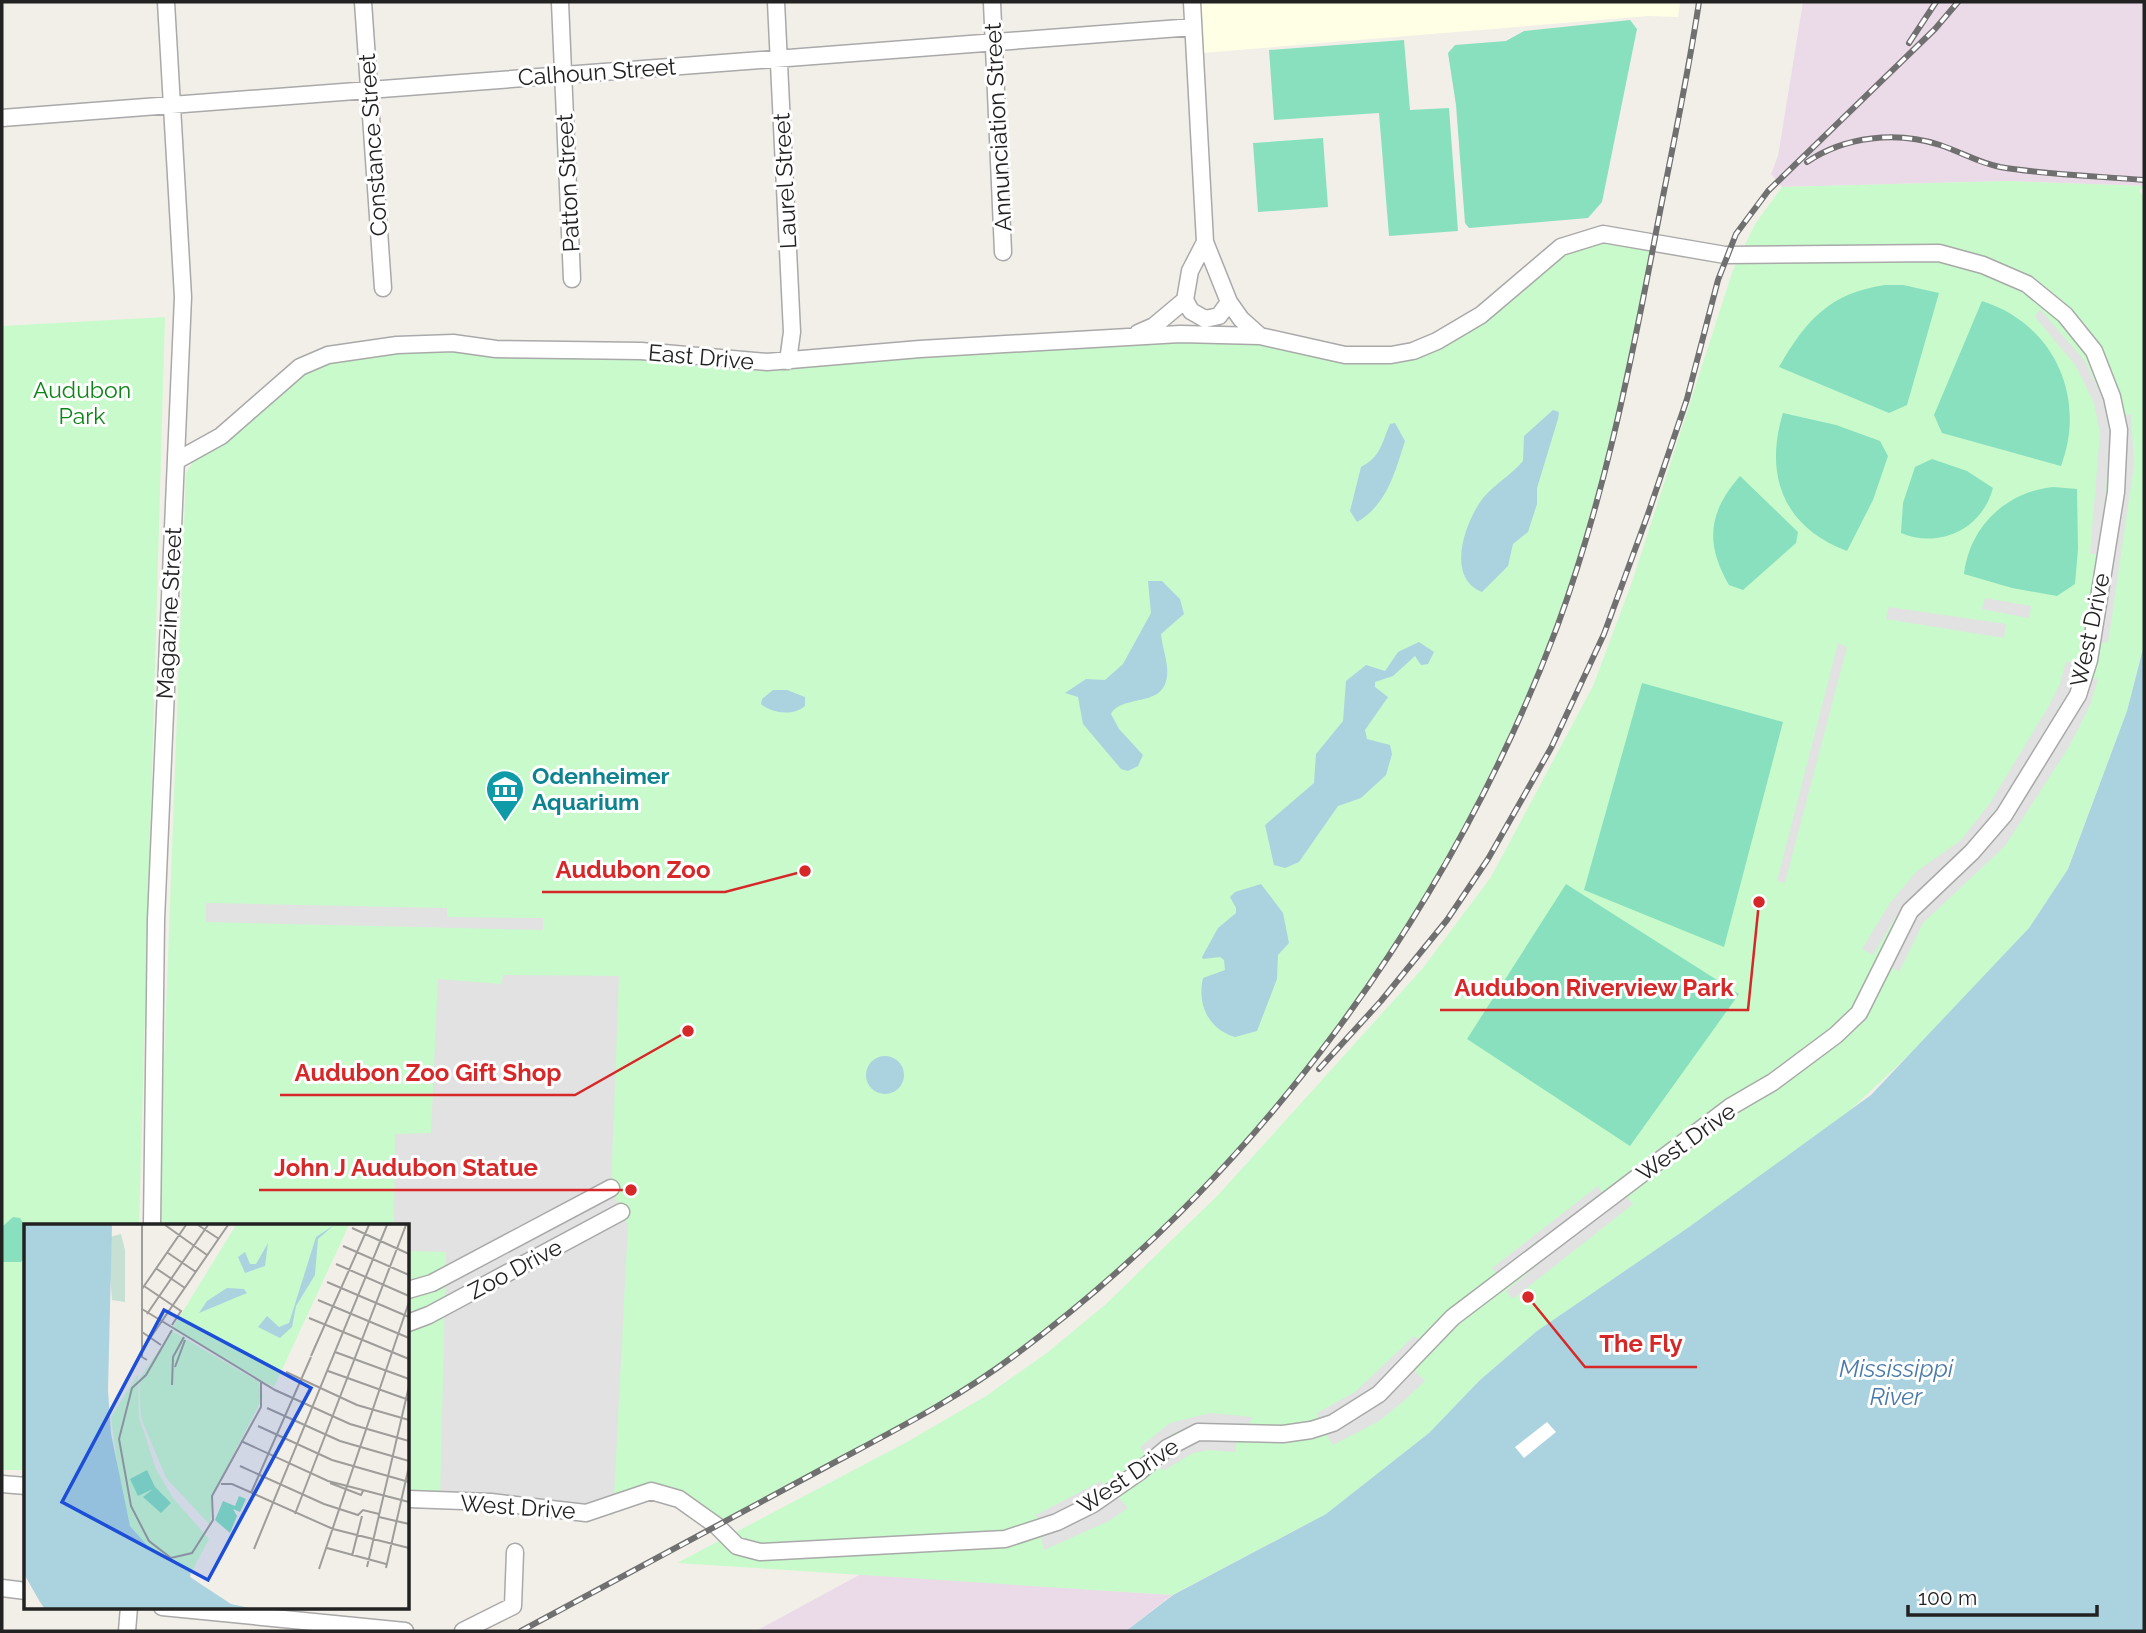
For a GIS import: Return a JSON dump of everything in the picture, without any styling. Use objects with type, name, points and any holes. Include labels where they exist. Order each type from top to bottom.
[{"type":"street","name":"Magazine Street","points":[[152,1224],[156,920],[183,297],[166,2]]},
{"type":"street","name":"Constance Street","points":[[363,2],[383,288]]},
{"type":"street","name":"Patton Street","points":[[560,2],[572,279]]},
{"type":"street","name":"Laurel Street","points":[[776,2],[792,332],[788,361]]},
{"type":"street","name":"Annunciation Street","points":[[992,2],[1003,252]]},
{"type":"street","points":[[1192,2],[1205,242],[1229,302],[1260,336]]},
{"type":"street","name":"Calhoun Street","points":[[2,118],[1193,27]]},
{"type":"street","name":"West Drive","points":[[410,1499],[491,1502],[586,1513],[651,1491],[667,1494],[698,1511],[737,1546],[760,1552],[1005,1539],[1048,1525],[1093,1504],[1139,1472],[1167,1448],[1198,1432],[1283,1434],[1311,1430],[1333,1423],[1379,1394],[1453,1317],[1730,1107],[1811,1054],[1859,1013],[1910,911],[2004,815],[2078,695],[2089,660],[2116,492],[2119,430],[2112,397],[2094,351],[2065,315],[2027,284],[1983,265],[1939,253],[1725,255],[1603,234],[1577,239],[1544,259],[1481,314],[1413,351],[1365,357],[1314,349],[1260,336]]},
{"type":"street","points":[[1133,336],[1154,326],[1185,300],[1190,271],[1205,242]]},
{"type":"street","points":[[1185,300],[1191,310],[1205,319],[1219,316],[1229,302]]},
{"type":"street","name":"East Drive","points":[[176,461],[221,436],[300,367],[328,355],[354,349],[453,343],[496,349],[641,351],[699,358],[788,361],[1133,336],[1260,336]]},
{"type":"street","name":"Zoo Drive","points":[[410,1289],[432,1283],[611,1188]]},
{"type":"street","name":"Zoo Drive","points":[[410,1322],[429,1315],[621,1212]]},
{"type":"street","points":[[2,1484],[24,1486]]},
{"type":"street","points":[[463,1631],[513,1606],[515,1552]]},
{"type":"street","points":[[2,1588],[24,1591]]},
{"type":"street","points":[[127,1631],[129,1608]]},
{"type":"street","points":[[174,1608],[405,1631]]},
{"type":"shaded area","points":[[1201,2],[1680,2],[1678,17],[1649,16],[1202,53]]},
{"type":"shaded area","points":[[1803,2],[2144,2],[2144,186],[2008,181],[1782,187],[1771,174],[1778,156]]},
{"type":"shaded area","points":[[2040,309],[2085,361],[2103,399],[2111,432],[2100,554],[2090,554],[2100,433],[2094,403],[2076,366],[2035,317]]},
{"type":"shaded area","points":[[2131,414],[2134,465],[2108,643],[2098,642],[2121,416]]},
{"type":"shaded area","points":[[1985,598],[2031,606],[2029,618],[1982,609]]},
{"type":"shaded area","points":[[1889,607],[2006,624],[2004,638],[1886,619]]},
{"type":"shaded area","points":[[1838,643],[1847,647],[1785,883],[1777,881]]},
{"type":"shaded area","points":[[2066,661],[2079,665],[2070,695],[2005,802],[1966,852],[1937,872],[1900,910],[1873,955],[1862,949],[1890,903],[1916,872],[1961,840],[1990,803],[2047,709],[2060,684]]},
{"type":"shaded area","points":[[2090,678],[2098,679],[2090,705],[2070,745],[2005,846],[1923,923],[1899,972],[1887,965],[1908,922],[1978,850]]},
{"type":"shaded area","points":[[206,903],[447,908],[447,917],[543,918],[543,930],[206,922]]},
{"type":"shaded area","points":[[503,975],[619,976],[611,1188],[628,1225],[613,1515],[440,1502],[446,1252],[410,1251],[410,1224],[394,1224],[395,1134],[431,1133],[438,979],[501,984]]},
{"type":"shaded area","points":[[1598,1186],[1603,1194],[1499,1276],[1492,1268]]},
{"type":"shaded area","points":[[1627,1197],[1633,1204],[1513,1299],[1506,1291],[1579,1231]]},
{"type":"shaded area","points":[[1414,1336],[1423,1343],[1373,1392],[1320,1423],[1317,1413],[1355,1392]]},
{"type":"shaded area","points":[[1414,1370],[1425,1381],[1406,1399],[1379,1421],[1333,1445],[1325,1433],[1378,1401]]},
{"type":"shaded area","points":[[1210,1413],[1252,1417],[1248,1427],[1208,1425],[1187,1428],[1172,1434],[1149,1458],[1140,1447],[1170,1423]]},
{"type":"shaded area","points":[[1208,1437],[1237,1439],[1235,1452],[1208,1450],[1193,1453],[1163,1471],[1156,1463],[1182,1444]]},
{"type":"shaded area","points":[[1101,1481],[1108,1492],[1041,1526],[1036,1515]]},
{"type":"shaded area","points":[[1118,1497],[1128,1508],[1109,1521],[1044,1550],[1041,1538],[1093,1513]]},
{"type":"shaded area","points":[[861,1574],[1172,1595],[1126,1631],[756,1631]]},
{"type":"green space","points":[[1630,20],[1637,29],[1602,202],[1588,218],[1469,228],[1465,223],[1456,105],[1448,53],[1455,45],[1506,41],[1524,31]]},
{"type":"green space","points":[[1404,40],[1410,110],[1449,108],[1458,231],[1389,236],[1379,113],[1274,120],[1269,50]]},
{"type":"green space","points":[[1323,138],[1328,207],[1258,212],[1253,143]]},
{"type":"green space","points":[[2008,181],[2144,186],[2139,191],[2144,196],[2144,645],[2127,711],[2068,869],[2029,928],[1927,1038],[1843,1117],[1537,1331],[1480,1380],[1429,1433],[1326,1514],[1172,1595],[677,1563],[907,1442],[986,1396],[1048,1352],[1106,1304],[1219,1194],[1423,968],[1491,877],[1593,686],[1632,582],[1733,270],[1755,224],[1782,187]]},
{"type":"green space","points":[[1603,234],[1653,244],[1602,483],[1574,577],[1515,729],[1463,833],[1403,934],[1335,1032],[1261,1124],[1182,1211],[1097,1290],[973,1385],[902,1428],[717,1526],[651,1491],[617,1503],[410,1498],[410,1224],[158,1224],[186,473],[202,448],[300,367],[397,345],[788,361],[1207,335],[1345,355],[1437,341],[1561,247]]},
{"type":"green space","points":[[1885,285],[1903,285],[1939,293],[1907,405],[1889,413],[1779,367],[1799,335],[1822,311],[1849,295]]},
{"type":"green space","points":[[1982,301],[2007,312],[2028,327],[2045,345],[2058,366],[2070,414],[2068,440],[2061,466],[1942,433],[1934,415]]},
{"type":"green space","name":"Audubon Park","points":[[165,317],[139,1224],[24,1224],[24,1470],[2,1470],[2,326]]},
{"type":"green space","points":[[1783,413],[1836,425],[1880,441],[1888,456],[1873,500],[1847,551],[1825,541],[1807,528],[1784,496],[1778,478],[1776,457]]},
{"type":"green space","points":[[1932,459],[1967,471],[1993,488],[1979,515],[1958,532],[1930,538],[1901,533],[1903,503],[1915,467]]},
{"type":"green space","points":[[1740,476],[1798,532],[1796,543],[1743,590],[1729,585],[1721,570],[1713,542],[1716,516],[1721,503]]},
{"type":"green space","points":[[2053,487],[2077,489],[2078,549],[2075,584],[2057,596],[2012,588],[1964,574],[1974,541],[1993,514],[2020,496]]},
{"type":"green space","points":[[1642,683],[1783,722],[1724,947],[1584,890]]},
{"type":"green space","points":[[1566,884],[1739,994],[1630,1146],[1467,1039]]},
{"type":"green space","points":[[13,1217],[20,1218],[24,1227],[24,1258],[21,1262],[2,1262],[2,1227]]},
{"type":"water","points":[[1553,410],[1559,412],[1558,419],[1537,488],[1537,504],[1528,532],[1513,544],[1508,566],[1482,592],[1471,585],[1461,562],[1470,521],[1483,498],[1523,461],[1524,436]]},
{"type":"water","points":[[1395,423],[1405,441],[1393,476],[1376,507],[1357,522],[1350,511],[1361,467],[1377,454],[1390,424]]},
{"type":"water","points":[[1148,581],[1162,581],[1180,599],[1184,614],[1161,634],[1167,667],[1162,690],[1145,699],[1117,707],[1111,714],[1119,729],[1143,755],[1138,766],[1128,771],[1121,769],[1083,724],[1078,697],[1065,693],[1086,679],[1105,680],[1123,664],[1151,613]]},
{"type":"water","points":[[1419,642],[1434,652],[1428,664],[1421,665],[1415,656],[1393,676],[1375,682],[1375,687],[1388,697],[1365,730],[1367,739],[1390,745],[1392,754],[1386,775],[1361,798],[1338,806],[1299,862],[1285,868],[1274,865],[1265,825],[1314,783],[1316,754],[1343,721],[1346,681],[1366,665],[1385,671],[1398,652]]},
{"type":"water","name":"Mississippi River","points":[[2144,645],[2144,1631],[1126,1631],[1173,1595],[1326,1514],[1429,1433],[1480,1380],[1537,1331],[1689,1227],[1871,1095],[2029,928],[2068,869],[2127,711]]},
{"type":"water","points":[[773,690],[787,690],[805,697],[805,706],[795,711],[777,712],[761,704],[762,699]]},
{"type":"water","points":[[1261,884],[1283,913],[1289,943],[1278,955],[1277,979],[1257,1031],[1235,1037],[1211,1022],[1203,1006],[1203,978],[1225,970],[1224,960],[1220,957],[1202,957],[1218,928],[1236,913],[1230,897],[1235,892]]},
{"type":"water","points":[[885,1056],[899,1061],[904,1075],[899,1089],[885,1094],[871,1089],[866,1075],[871,1061]]},
{"type":"pier","points":[[1547,1422],[1556,1432],[1524,1458],[1515,1447]]},
{"type":"railway","points":[[521,1631],[916,1418],[1015,1355],[1104,1284],[1187,1205],[1265,1120],[1337,1029],[1403,934],[1462,834],[1513,732],[1557,627],[1588,533],[1624,389],[1645,292],[1699,2]]},
{"type":"railway","points":[[1909,43],[1936,2]]},
{"type":"railway","points":[[1319,1069],[1381,1001],[1447,920],[1488,859],[1551,748],[1604,634],[1648,514],[1687,399],[1718,280],[1736,234],[1768,191],[1935,29],[1958,2]]},
{"type":"railway","points":[[1807,162],[1838,146],[1889,137],[1940,145],[2000,167],[2054,174],[2144,180]]},
{"type":"place","name":"Odenheimer Aquarium","points":[[505,823]]},
{"type":"place","name":"Audubon Zoo","points":[[805,871]]},
{"type":"place","name":"Audubon Riverview Park","points":[[1759,902]]},
{"type":"place","name":"Audubon Zoo Gift Shop","points":[[688,1031]]},
{"type":"place","name":"John J Audubon Statue","points":[[631,1190]]},
{"type":"place","name":"The Fly","points":[[1528,1297]]}]
